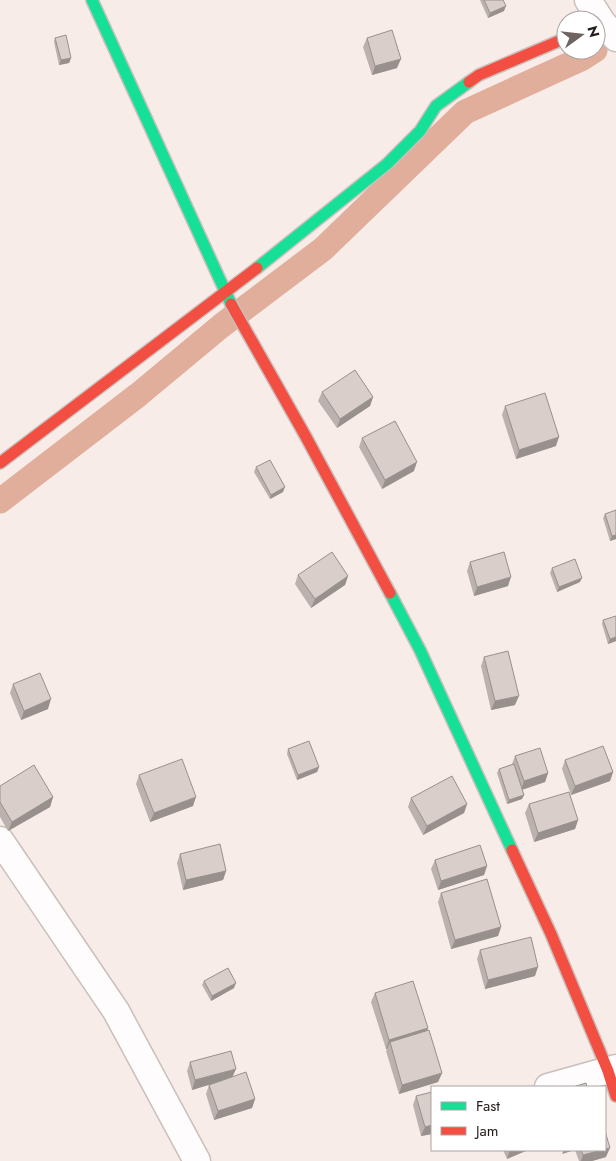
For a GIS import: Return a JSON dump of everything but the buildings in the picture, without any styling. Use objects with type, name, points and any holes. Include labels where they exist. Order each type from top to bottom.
[{"type":"street","points":[[92,0],[228,299],[306,437],[420,650],[612,1070],[616,1096]]},
{"type":"street","points":[[0,463],[228,299],[387,164],[420,131],[436,106],[479,75],[556,42]]},
{"type":"street","points":[[0,840],[116,1011],[196,1161]]},
{"type":"street","points":[[552,1086],[612,1070]]},
{"type":"waterway","points":[[0,501],[138,395],[221,326],[323,249],[465,112],[579,60]]},
{"type":"traffic: fast","points":[[92,0],[231,304]]},
{"type":"traffic: fast","points":[[257,268],[387,164],[420,131],[436,106],[469,82]]},
{"type":"traffic: fast","points":[[390,593],[420,650],[512,850]]},
{"type":"traffic: jam","points":[[469,82],[479,75],[556,42]]},
{"type":"traffic: jam","points":[[0,463],[257,268]]},
{"type":"traffic: jam","points":[[231,304],[306,437],[390,593]]},
{"type":"traffic: jam","points":[[512,850],[551,934],[608,1071],[616,1096]]}]
